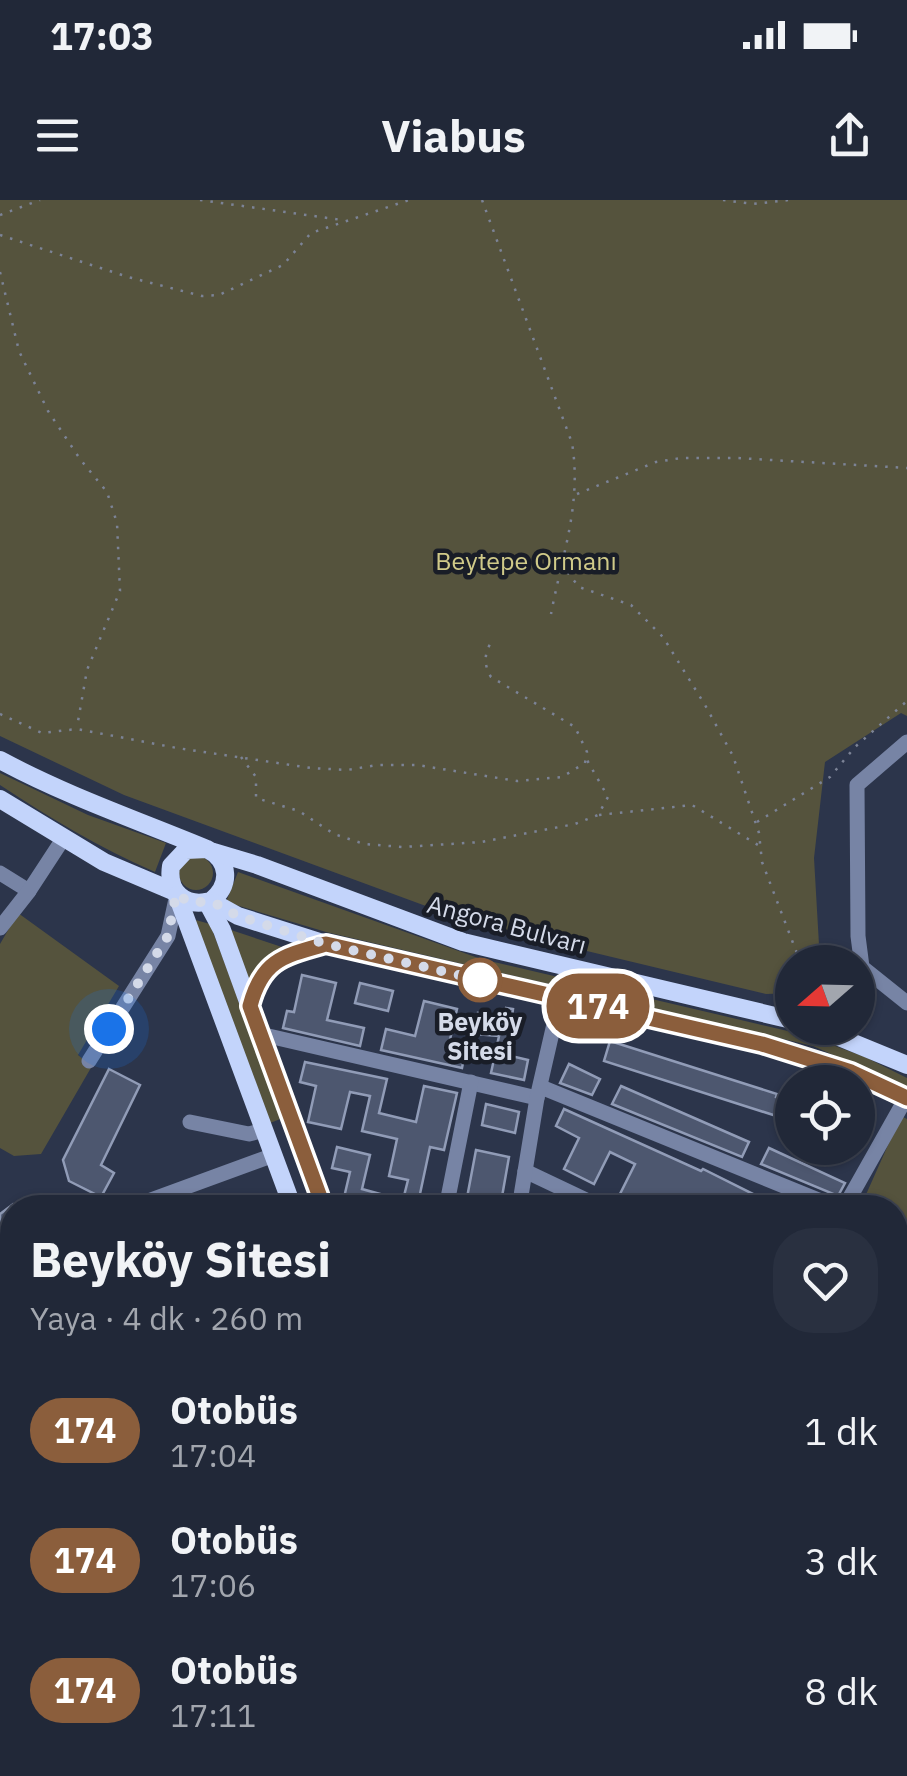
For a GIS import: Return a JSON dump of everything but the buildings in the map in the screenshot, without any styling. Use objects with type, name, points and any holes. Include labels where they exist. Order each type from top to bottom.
[{"type":"main road","name":"Angora Bulvarı","points":[[0,760],[80,800],[464,942],[775,1016]]},
{"type":"main road","points":[[0,799],[62,839],[191,903],[209,902],[238,916],[326,944],[780,1050],[851,1072],[906,1098]]},
{"type":"main road","points":[[209,902],[222,891],[226,877],[223,863],[211,850],[191,848],[174,861],[170,877],[288,1195]]},
{"type":"main road","points":[[209,902],[319,1195]]},
{"type":"main road","points":[[250,1006],[258,980],[272,964],[326,944]]},
{"type":"main road","points":[[860,1045],[907,1064]]},
{"type":"main road","points":[[264,1130],[291,1120]]},
{"type":"main road","points":[[274,1155],[300,1145]]},
{"type":"street","points":[[907,742],[857,785],[857,822],[862,967],[907,1003]]},
{"type":"street","points":[[0,928],[62,839]]},
{"type":"street","points":[[0,873],[29,891]]},
{"type":"street","points":[[90,1060],[168,936],[176,893]]},
{"type":"street","points":[[521,1195],[560,998]]},
{"type":"street","points":[[260,1034],[471,1082],[539,1093],[807,1195]]},
{"type":"street","points":[[449,1195],[471,1082]]},
{"type":"street","points":[[849,1195],[906,1098]]},
{"type":"street","points":[[190,1122],[248,1134],[264,1130]]},
{"type":"street","points":[[165,1195],[274,1155]]},
{"type":"street","points":[[524,1170],[576,1195]]},
{"type":"path","points":[[0,215],[40,200]]},
{"type":"path","points":[[200,200],[346,221]]},
{"type":"path","points":[[0,235],[128,276],[202,296],[219,295],[283,265],[311,232],[409,200]]},
{"type":"path","points":[[482,200],[572,443],[576,494],[551,614]]},
{"type":"path","points":[[723,200],[753,204],[789,200]]},
{"type":"path","points":[[0,272],[18,351],[48,411],[107,492],[117,523],[120,591],[87,670],[77,728]]},
{"type":"path","points":[[576,494],[656,462],[681,458],[907,468]]},
{"type":"path","points":[[560,564],[580,586],[631,604],[663,637],[734,756],[756,822],[762,862],[794,945]]},
{"type":"path","points":[[0,714],[42,733],[77,728],[311,768],[417,765],[517,780],[562,777],[574,772],[587,752],[574,727],[491,677],[485,667],[490,644]]},
{"type":"path","points":[[756,822],[830,777],[855,747],[907,701]]},
{"type":"path","points":[[241,757],[256,777],[256,798],[300,811],[334,834],[364,844],[481,842],[575,824],[598,815],[692,804],[760,847]]},
{"type":"path","points":[[586,758],[608,797],[598,815]]},
{"type":"green space","name":"Beytepe Ormanı","points":[[0,200],[907,200],[907,716],[901,713],[825,762],[814,858],[819,945],[775,945],[775,994],[541,940],[434,909],[124,795],[0,736]]},
{"type":"green space","points":[[0,773],[88,815],[166,843],[155,872],[95,843],[0,785]]},
{"type":"green space","points":[[196,856],[208,861],[213,873],[208,885],[196,890],[184,885],[179,873],[184,861]]},
{"type":"green space","points":[[238,872],[481,959],[775,1028],[775,1037],[326,932],[226,902]]},
{"type":"green space","points":[[18,913],[119,986],[78,1055],[92,1066],[41,1154],[14,1156],[0,1148],[0,944]]},
{"type":"green space","points":[[192,919],[210,924],[283,1118],[270,1123]]},
{"type":"green space","points":[[228,929],[288,949],[250,985]]},
{"type":"green space","points":[[809,1045],[832,1045],[865,1057],[907,1078],[907,1088],[875,1074],[875,1065],[856,1065]]},
{"type":"green space","points":[[901,1116],[907,1119],[907,1195],[866,1195]]},
{"type":"bus line","name":"174","points":[[319,1195],[250,1006],[258,980],[272,964],[326,944],[762,1044],[851,1072],[907,1098]]},
{"type":"place","name":"Beyköy Sitesi","points":[[480,980]]},
{"type":"route","points":[[109,1029],[168,936],[176,894],[191,903],[211,901],[238,916],[326,944],[493,983],[480,980]]}]
